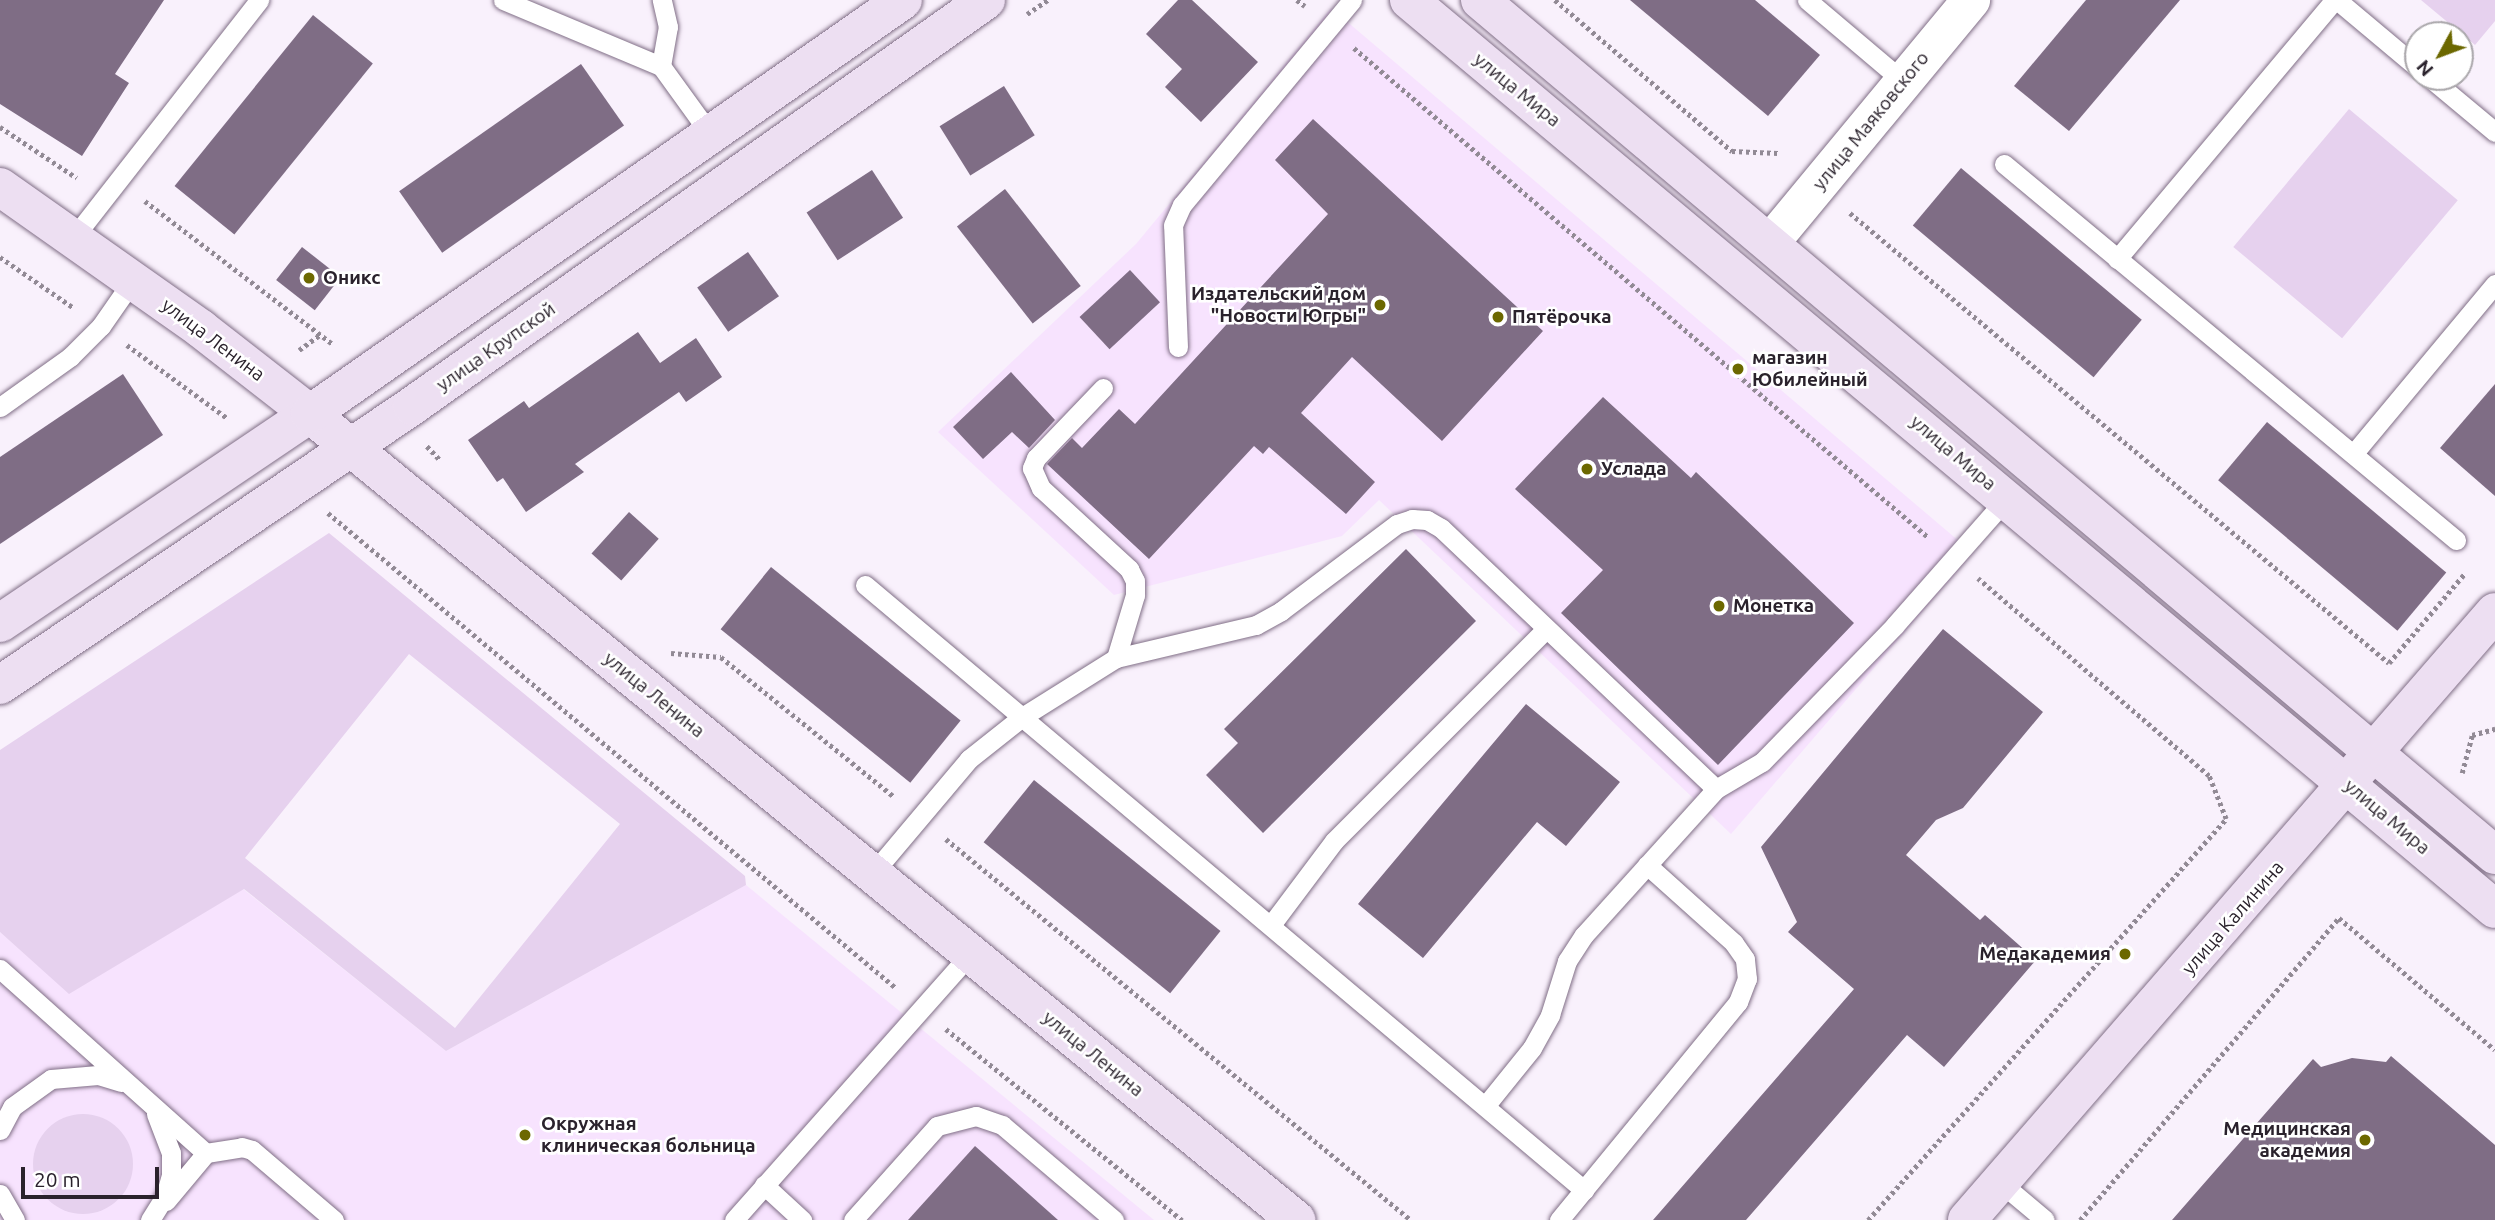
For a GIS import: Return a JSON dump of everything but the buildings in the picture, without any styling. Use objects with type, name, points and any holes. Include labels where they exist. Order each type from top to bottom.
[{"type":"main road","points":[[0,623],[310,414],[903,0]]},
{"type":"main road","name":"улица Крупской","points":[[0,685],[351,447],[986,0]]},
{"type":"main road","name":"улица Мира","points":[[1409,0],[1744,277],[2495,909]]},
{"type":"main road","points":[[1480,0],[1772,242],[2495,855]]},
{"type":"main road","name":"улица Ленина","points":[[0,187],[133,280],[310,414],[1296,1220]]},
{"type":"main road","points":[[1744,277],[1772,242]]},
{"type":"main road","name":"улица Калинина","points":[[1967,1220],[2495,612]]},
{"type":"street","name":"улица Маяковского","points":[[1772,242],[1971,0]]},
{"type":"lane","points":[[74,237],[110,187],[259,0]]},
{"type":"lane","points":[[503,0],[661,66],[711,135]]},
{"type":"lane","points":[[661,66],[668,27],[663,0]]},
{"type":"lane","points":[[1178,347],[1173,225],[1182,205],[1352,0]]},
{"type":"lane","points":[[1807,0],[1903,81]]},
{"type":"lane","points":[[2117,259],[2336,0],[2404,56]]},
{"type":"lane","points":[[2446,91],[2495,132]]},
{"type":"lane","points":[[2004,164],[2456,540]]},
{"type":"lane","points":[[0,407],[70,357],[101,326],[133,280]]},
{"type":"lane","points":[[2354,453],[2495,284]]},
{"type":"lane","points":[[1103,388],[1036,458],[1032,468],[1041,488],[1129,569],[1135,581],[1135,595],[1116,658]]},
{"type":"lane","points":[[1486,1105],[1532,1048],[1550,1015],[1567,961],[1584,935],[1716,789],[1762,762],[1954,559],[2007,498]]},
{"type":"lane","points":[[873,873],[969,759],[1022,717],[1116,658],[1256,625],[1281,611],[1397,524],[1412,519],[1427,520],[1441,528],[1545,630],[1716,789]]},
{"type":"lane","points":[[865,585],[1584,1190]]},
{"type":"lane","points":[[1271,925],[1334,841],[1545,630]]},
{"type":"lane","points":[[1559,1220],[1738,1002],[1747,979],[1745,959],[1734,943],[1647,865]]},
{"type":"lane","points":[[734,1220],[970,954]]},
{"type":"lane","points":[[0,969],[206,1153]]},
{"type":"lane","points":[[0,1130],[6,1102],[51,1079],[74,1074],[121,1082],[155,1112],[171,1153],[165,1196],[152,1218]]},
{"type":"lane","points":[[853,1220],[937,1126],[976,1116],[1002,1125],[1114,1220]]},
{"type":"lane","points":[[152,1218],[206,1153],[242,1147],[252,1150],[334,1220]]},
{"type":"lane","points":[[2001,1183],[2045,1220]]},
{"type":"lane","points":[[764,1185],[802,1220]]},
{"type":"lane","points":[[0,1194],[15,1220]]},
{"type":"lane","points":[[0,1207],[15,1220]]},
{"type":"path","points":[[1297,0],[2209,776],[2227,818],[1868,1220]]},
{"type":"path","points":[[1555,0],[1732,150],[1779,153]]},
{"type":"path","points":[[0,127],[78,178],[139,196],[335,346]]},
{"type":"path","points":[[1842,207],[2389,663],[2468,569]]},
{"type":"path","points":[[320,506],[922,1010],[1182,1220]]},
{"type":"path","points":[[2461,775],[2472,735],[2495,729]]},
{"type":"path","points":[[2080,1220],[2339,918],[2495,1050]]},
{"type":"shaded area","points":[[2421,0],[2495,0],[2495,21],[2475,45],[2474,21],[2446,21]]},
{"type":"shaded area","points":[[1331,8],[1973,553],[1731,834],[1379,500],[1342,536],[1114,595],[938,432],[1136,244]]},
{"type":"shaded area","points":[[2349,109],[2458,200],[2342,338],[2233,247]]},
{"type":"shaded area","points":[[329,533],[745,876],[746,885],[446,1051],[244,889],[69,994],[0,932],[0,750]],"holes":[[[409,654],[620,824],[455,1028],[245,858]]]},
{"type":"shaded area","name":"Окружная клиническая больница","points":[[746,885],[1154,1220],[0,1220],[0,932],[69,993],[243,889],[446,1051]]},
{"type":"shaded area","points":[[83,1114],[102,1118],[118,1129],[129,1145],[133,1164],[129,1183],[118,1199],[102,1210],[83,1214],[64,1210],[48,1199],[37,1183],[33,1164],[37,1145],[48,1129],[64,1118]]},
{"type":"place","name":"Оникс","points":[[309,278]]},
{"type":"place","name":"Издательский дом \"Новости Югры\"","points":[[1380,305]]},
{"type":"place","name":"Пятёрочка","points":[[1498,317]]},
{"type":"place","name":"магазин Юбилейный","points":[[1738,369]]},
{"type":"place","name":"Услада","points":[[1587,469]]},
{"type":"place","name":"Монетка","points":[[1719,606]]},
{"type":"place","name":"Медакадемия","points":[[2125,954]]},
{"type":"place","name":"Окружная клиническая больница","points":[[525,1135]]},
{"type":"place","name":"Медицинская академия","points":[[2365,1140]]}]
